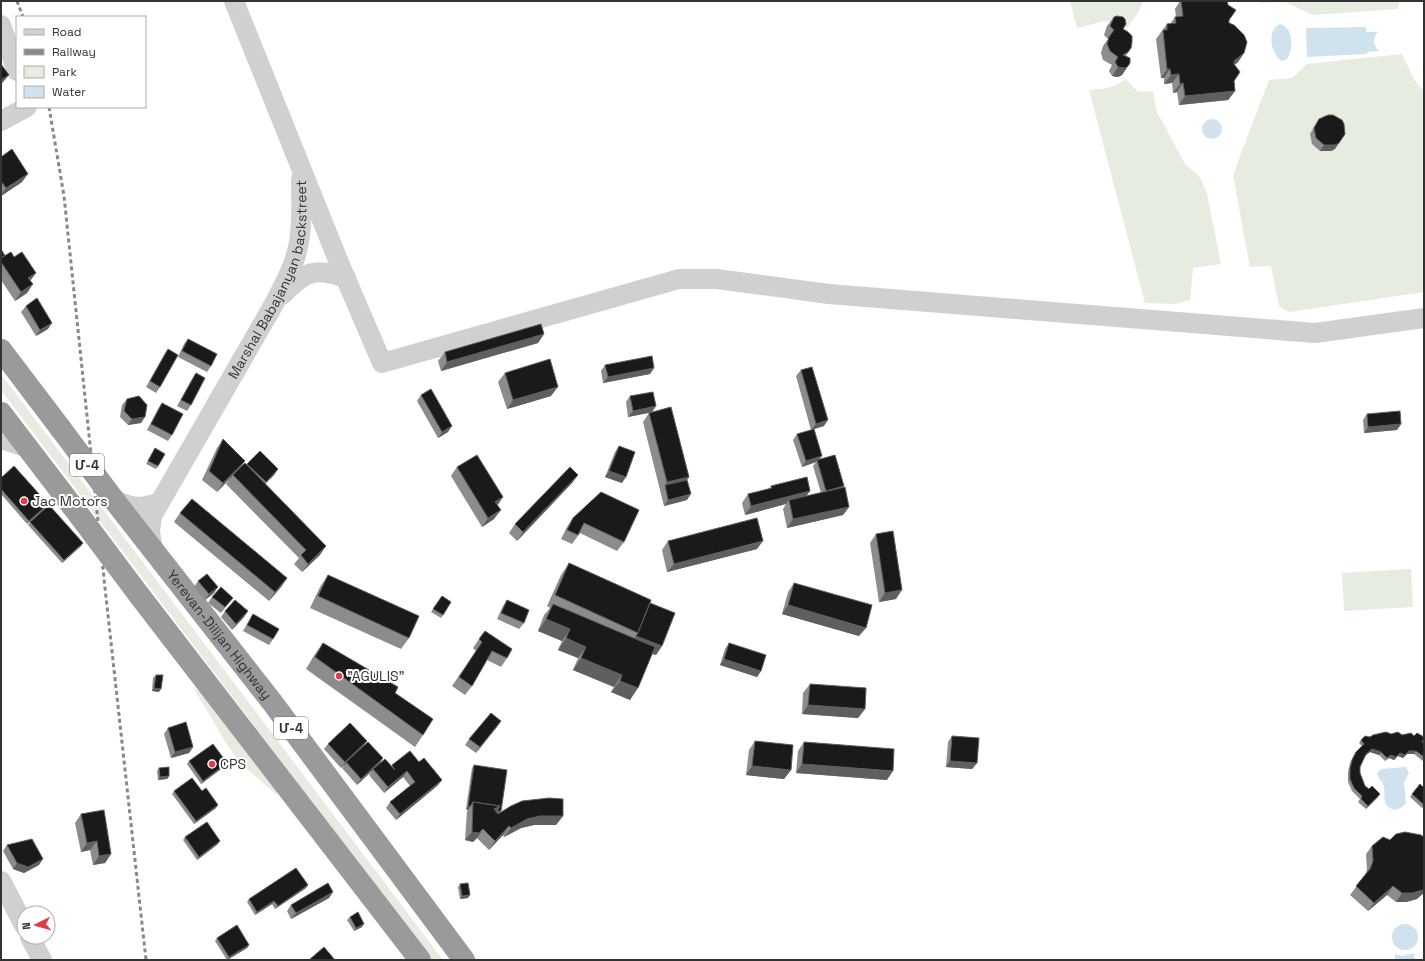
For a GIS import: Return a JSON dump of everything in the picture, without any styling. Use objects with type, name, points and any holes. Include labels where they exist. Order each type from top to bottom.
[{"type":"highway","name":"Yerevan-Dilijan Highway","points":[[1,350],[114,500],[272,702],[464,960]]},
{"type":"highway","name":"Մ-4","points":[[1,413],[420,960]]},
{"type":"street","name":"Marshal Babajanyan backstreet","points":[[153,550],[150,523],[158,503],[274,304],[288,275],[298,247],[302,218],[301,167],[234,1]]},
{"type":"street","points":[[1,25],[16,68]]},
{"type":"street","points":[[1,121],[25,108]]},
{"type":"street","points":[[301,167],[382,363],[679,279],[716,279],[830,294],[1315,333],[1424,318]]},
{"type":"street","points":[[274,304],[291,286],[304,276],[318,272],[328,272],[346,278]]},
{"type":"street","points":[[1,439],[26,447]]},
{"type":"street","points":[[114,500],[133,508],[158,503]]},
{"type":"street","points":[[1,881],[16,910]]},
{"type":"street","points":[[34,945],[42,960]]},
{"type":"green space","points":[[1070,1],[1143,1],[1138,13],[1127,28],[1105,21],[1077,28]]},
{"type":"green space","points":[[1260,1],[1400,1],[1398,9],[1313,15],[1285,2],[1261,3]]},
{"type":"green space","points":[[1402,54],[1415,81],[1424,91],[1424,292],[1289,312],[1279,306],[1271,266],[1250,267],[1233,175],[1269,80],[1292,78],[1307,64]]},
{"type":"green space","points":[[1126,79],[1138,92],[1153,91],[1157,112],[1185,164],[1200,177],[1207,194],[1221,264],[1193,268],[1190,300],[1175,304],[1145,303],[1089,90],[1109,88]]},
{"type":"green space","points":[[1,374],[443,960],[431,960],[1,390]]},
{"type":"green space","points":[[1411,569],[1413,607],[1344,611],[1342,573]]},
{"type":"green space","points":[[193,687],[201,693],[277,791],[277,795],[240,763],[224,740]]},
{"type":"water","points":[[1280,24],[1285,26],[1288,30],[1291,40],[1289,56],[1286,60],[1281,61],[1275,53],[1272,42],[1273,31]]},
{"type":"water","points":[[1366,27],[1366,32],[1378,32],[1374,42],[1379,51],[1367,52],[1367,54],[1307,57],[1306,28]]},
{"type":"water","points":[[1212,119],[1219,122],[1222,129],[1219,136],[1212,139],[1205,136],[1202,129],[1205,122]]},
{"type":"water","points":[[1406,767],[1409,773],[1404,783],[1406,803],[1398,809],[1392,809],[1386,804],[1384,798],[1384,787],[1377,773],[1381,769]]},
{"type":"water","points":[[1405,924],[1414,928],[1418,937],[1414,946],[1405,950],[1396,946],[1392,937],[1396,928]]},
{"type":"water","points":[[1414,953],[1415,960],[1395,960],[1395,954],[1403,956]]},
{"type":"building","points":[[1181,1],[1227,1],[1228,5],[1236,10],[1229,20],[1229,23],[1234,25],[1244,35],[1247,42],[1244,53],[1234,61],[1234,64],[1240,72],[1234,81],[1235,91],[1185,96],[1183,83],[1180,84],[1179,74],[1171,75],[1170,69],[1167,69],[1163,30],[1167,30],[1167,24],[1176,23],[1175,17],[1183,16]]},
{"type":"building","points":[[1117,16],[1125,19],[1126,24],[1123,29],[1132,36],[1131,48],[1123,55],[1130,58],[1130,63],[1125,68],[1118,67],[1115,62],[1118,57],[1110,51],[1107,44],[1109,37],[1114,30],[1110,26],[1114,17]]},
{"type":"building","points":[[1,64],[9,75],[1,80]]},
{"type":"building","points":[[1328,115],[1333,115],[1342,120],[1344,124],[1345,134],[1339,143],[1335,145],[1324,145],[1316,138],[1314,128],[1319,119]]},
{"type":"building","points":[[12,149],[28,174],[6,188],[1,181],[1,157]]},
{"type":"building","points":[[1,249],[5,256],[1,258]]},
{"type":"building","points":[[11,252],[14,257],[22,252],[36,273],[28,278],[33,284],[21,292],[1,262],[1,258]]},
{"type":"building","points":[[37,298],[52,323],[40,330],[26,306]]},
{"type":"building","points":[[541,324],[544,334],[447,362],[445,352]]},
{"type":"building","points":[[188,339],[217,354],[211,366],[182,351]]},
{"type":"building","points":[[168,349],[178,355],[160,387],[150,381]]},
{"type":"building","points":[[652,356],[654,368],[608,377],[605,365]]},
{"type":"building","points":[[550,359],[558,387],[513,400],[505,373]]},
{"type":"building","points":[[812,367],[828,420],[816,424],[801,370]]},
{"type":"building","points":[[196,373],[205,378],[191,405],[181,400]]},
{"type":"building","points":[[431,389],[452,426],[442,432],[421,395]]},
{"type":"building","points":[[653,392],[656,406],[633,411],[630,396]]},
{"type":"building","points":[[139,396],[147,405],[145,417],[132,419],[124,411],[127,399]]},
{"type":"building","points":[[162,403],[183,414],[172,435],[151,424]]},
{"type":"building","points":[[671,407],[689,477],[667,482],[649,413]]},
{"type":"building","points":[[1400,411],[1401,424],[1368,427],[1367,414]]},
{"type":"building","points":[[814,429],[822,456],[806,461],[797,434]]},
{"type":"building","points":[[223,439],[245,461],[223,483],[209,471]]},
{"type":"building","points":[[619,446],[635,452],[626,477],[609,471]]},
{"type":"building","points":[[155,448],[165,454],[158,466],[148,461]]},
{"type":"building","points":[[260,451],[278,469],[266,482],[247,464]]},
{"type":"building","points":[[477,455],[503,497],[495,502],[501,510],[488,518],[457,467]]},
{"type":"building","points":[[835,455],[844,486],[826,491],[817,460]]},
{"type":"building","points":[[245,463],[326,546],[308,564],[301,555],[306,550],[233,475]]},
{"type":"building","name":"Jac Motors","points":[[14,466],[48,504],[29,521],[1,489],[1,478]]},
{"type":"building","points":[[570,467],[578,475],[523,532],[515,524]]},
{"type":"building","points":[[807,477],[810,491],[751,506],[748,494],[772,488],[771,486]]},
{"type":"building","points":[[687,480],[691,494],[668,500],[665,485]]},
{"type":"building","points":[[845,487],[849,507],[793,519],[789,500]]},
{"type":"building","points":[[601,492],[639,510],[624,542],[584,523],[578,535],[567,530],[573,518]]},
{"type":"building","points":[[192,499],[287,578],[275,592],[180,513]]},
{"type":"building","points":[[49,505],[83,543],[64,560],[30,522]]},
{"type":"building","points":[[757,518],[763,541],[674,564],[668,541]]},
{"type":"building","points":[[893,531],[902,590],[885,593],[876,534]]},
{"type":"building","points":[[569,563],[651,600],[638,633],[555,595]]},
{"type":"building","points":[[207,574],[218,587],[209,594],[198,581]]},
{"type":"building","points":[[328,575],[419,616],[409,638],[318,596]]},
{"type":"building","points":[[794,583],[872,605],[866,628],[788,605]]},
{"type":"building","points":[[221,587],[233,598],[225,607],[212,597]]},
{"type":"building","points":[[442,596],[451,602],[443,615],[433,609]]},
{"type":"building","points":[[235,600],[248,611],[236,624],[225,611]]},
{"type":"building","points":[[507,600],[529,610],[524,623],[501,613]]},
{"type":"building","points":[[650,603],[675,613],[662,646],[636,636]]},
{"type":"building","points":[[553,604],[655,647],[638,688],[620,681],[622,675],[581,658],[586,647],[566,638],[570,629],[546,619]]},
{"type":"building","points":[[253,614],[279,629],[273,639],[247,625]]},
{"type":"building","points":[[485,631],[512,649],[507,658],[492,651],[472,686],[459,677],[482,642],[479,639]]},
{"type":"building","points":[[323,643],[398,687],[395,693],[433,719],[423,735],[315,657]]},
{"type":"building","points":[[729,643],[766,655],[761,671],[724,659]]},
{"type":"building","points":[[156,675],[163,675],[161,689],[154,688]]},
{"type":"building","points":[[810,684],[866,688],[865,709],[808,705]]},
{"type":"building","points":[[491,713],[501,721],[480,747],[469,739]]},
{"type":"building","points":[[186,722],[193,747],[175,752],[168,728]]},
{"type":"building","points":[[350,723],[367,741],[345,762],[328,744]]},
{"type":"building","points":[[1386,732],[1391,734],[1398,732],[1402,735],[1411,733],[1414,736],[1417,733],[1424,737],[1422,742],[1424,743],[1424,757],[1416,751],[1409,751],[1405,755],[1400,753],[1396,757],[1391,755],[1387,758],[1381,752],[1372,749],[1366,754],[1360,767],[1360,773],[1365,786],[1369,789],[1372,786],[1380,794],[1368,806],[1361,799],[1362,796],[1354,788],[1350,779],[1352,760],[1356,752],[1364,744],[1361,740],[1365,736],[1370,737]]},
{"type":"building","points":[[952,736],[979,738],[977,763],[950,761]]},
{"type":"building","points":[[755,741],[793,745],[791,770],[752,766]]},
{"type":"building","points":[[368,742],[383,758],[361,779],[346,762]]},
{"type":"building","points":[[804,742],[894,749],[893,771],[802,764]]},
{"type":"building","points":[[213,744],[227,763],[203,781],[189,761]]},
{"type":"building","points":[[410,751],[419,762],[424,758],[442,780],[400,814],[390,802],[415,782],[407,771],[388,787],[373,769],[385,759],[395,770],[392,765]]},
{"type":"building","points":[[474,765],[507,770],[501,811],[497,811],[500,806],[473,802],[470,807],[468,806]]},
{"type":"building","points":[[169,767],[169,776],[160,777],[159,768]]},
{"type":"building","points":[[192,778],[202,791],[206,788],[218,805],[196,821],[174,791]]},
{"type":"building","points":[[1420,784],[1423,787],[1424,785],[1424,805],[1412,794]]},
{"type":"building","points":[[549,798],[563,799],[563,816],[540,816],[527,819],[511,828],[509,826],[495,841],[483,829],[479,833],[472,832],[473,802],[500,806],[494,809],[498,814],[522,801]]},
{"type":"building","points":[[104,810],[111,854],[99,856],[97,841],[87,843],[81,814]]},
{"type":"building","points":[[207,822],[220,841],[199,857],[185,837]]},
{"type":"building","points":[[1405,832],[1424,837],[1424,889],[1412,893],[1402,893],[1393,886],[1374,903],[1356,886],[1370,869],[1373,861],[1372,846],[1383,837],[1390,840],[1396,834]]},
{"type":"building","points":[[32,839],[43,859],[28,867],[17,863],[7,845]]},
{"type":"building","points":[[296,868],[308,885],[278,906],[274,901],[257,912],[249,899]]},
{"type":"building","points":[[328,883],[333,892],[296,913],[291,905]]},
{"type":"building","points":[[468,883],[470,895],[462,896],[460,884]]},
{"type":"building","points":[[358,912],[364,924],[356,928],[350,917]]},
{"type":"building","points":[[237,925],[249,945],[229,957],[217,938]]},
{"type":"building","points":[[324,947],[335,960],[309,960]]},
{"type":"railway","points":[[17,1],[23,16]]},
{"type":"railway","points":[[49,108],[64,196],[146,960]]},
{"type":"place","name":"Jac Motors","points":[[24,501]]},
{"type":"place","name":"\"AGULIS\"","points":[[339,676]]},
{"type":"place","name":"CPS","points":[[212,764]]}]
